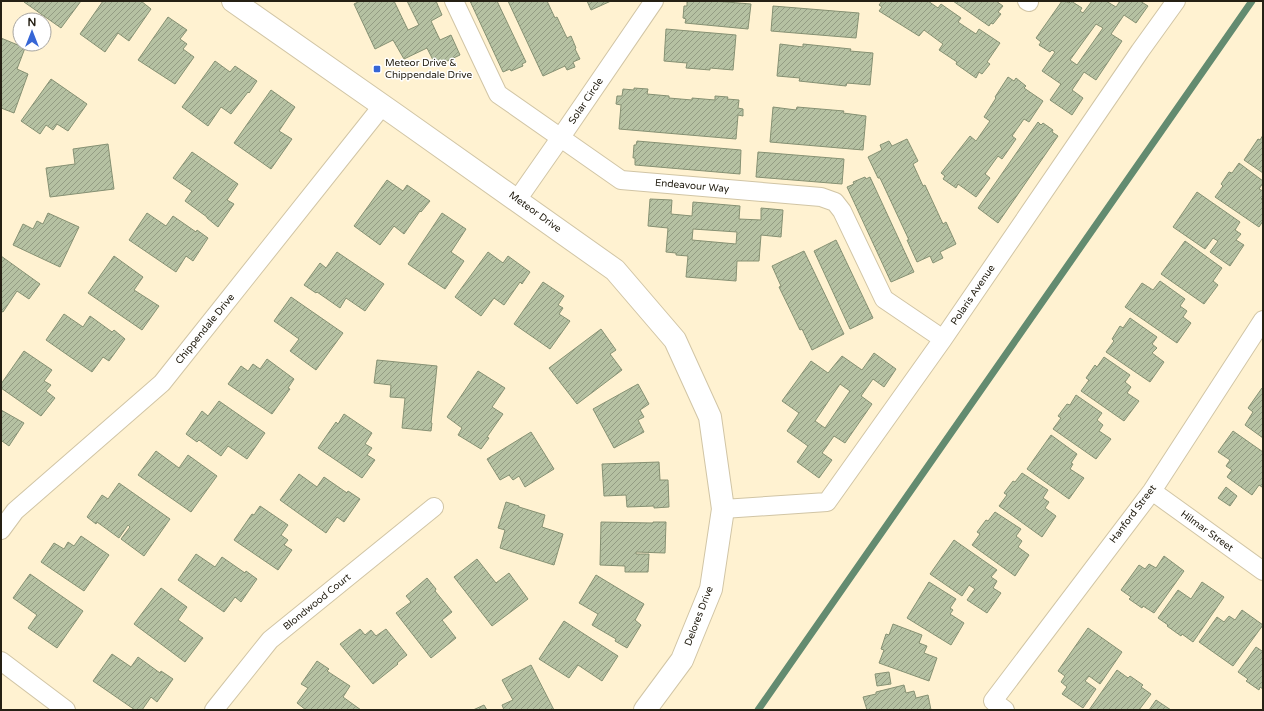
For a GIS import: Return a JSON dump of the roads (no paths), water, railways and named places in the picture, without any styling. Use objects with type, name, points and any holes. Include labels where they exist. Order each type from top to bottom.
[{"type":"street","name":"Meteor Drive","points":[[232,1],[383,105],[614,270],[675,340],[710,417],[723,509]]},
{"type":"street","name":"Endeavour Way","points":[[454,1],[498,94],[561,138],[622,180],[821,197],[835,202],[842,211],[884,299],[943,339]]},
{"type":"street","name":"Solar Circle","points":[[517,200],[654,1]]},
{"type":"street","name":"Polaris Avenue","points":[[723,509],[827,502],[943,339],[1140,51],[1176,1]]},
{"type":"street","name":"Chippendale Drive","points":[[1,530],[15,511],[162,383],[383,105]]},
{"type":"street","name":"Hanford Street","points":[[999,705],[1152,491],[1263,320]]},
{"type":"street","name":"Hilmar Street","points":[[1152,491],[1263,571]]},
{"type":"street","name":"Blondwood Court","points":[[214,710],[270,640],[434,507]]},
{"type":"street","name":"Delores Drive","points":[[645,710],[682,660],[711,589],[723,509]]},
{"type":"street","points":[[1,661],[66,710]]},
{"type":"waterway","points":[[758,710],[1252,1]]},
{"type":"place","name":"Meteor Drive & Chippendale Drive","points":[[377,69]]}]
